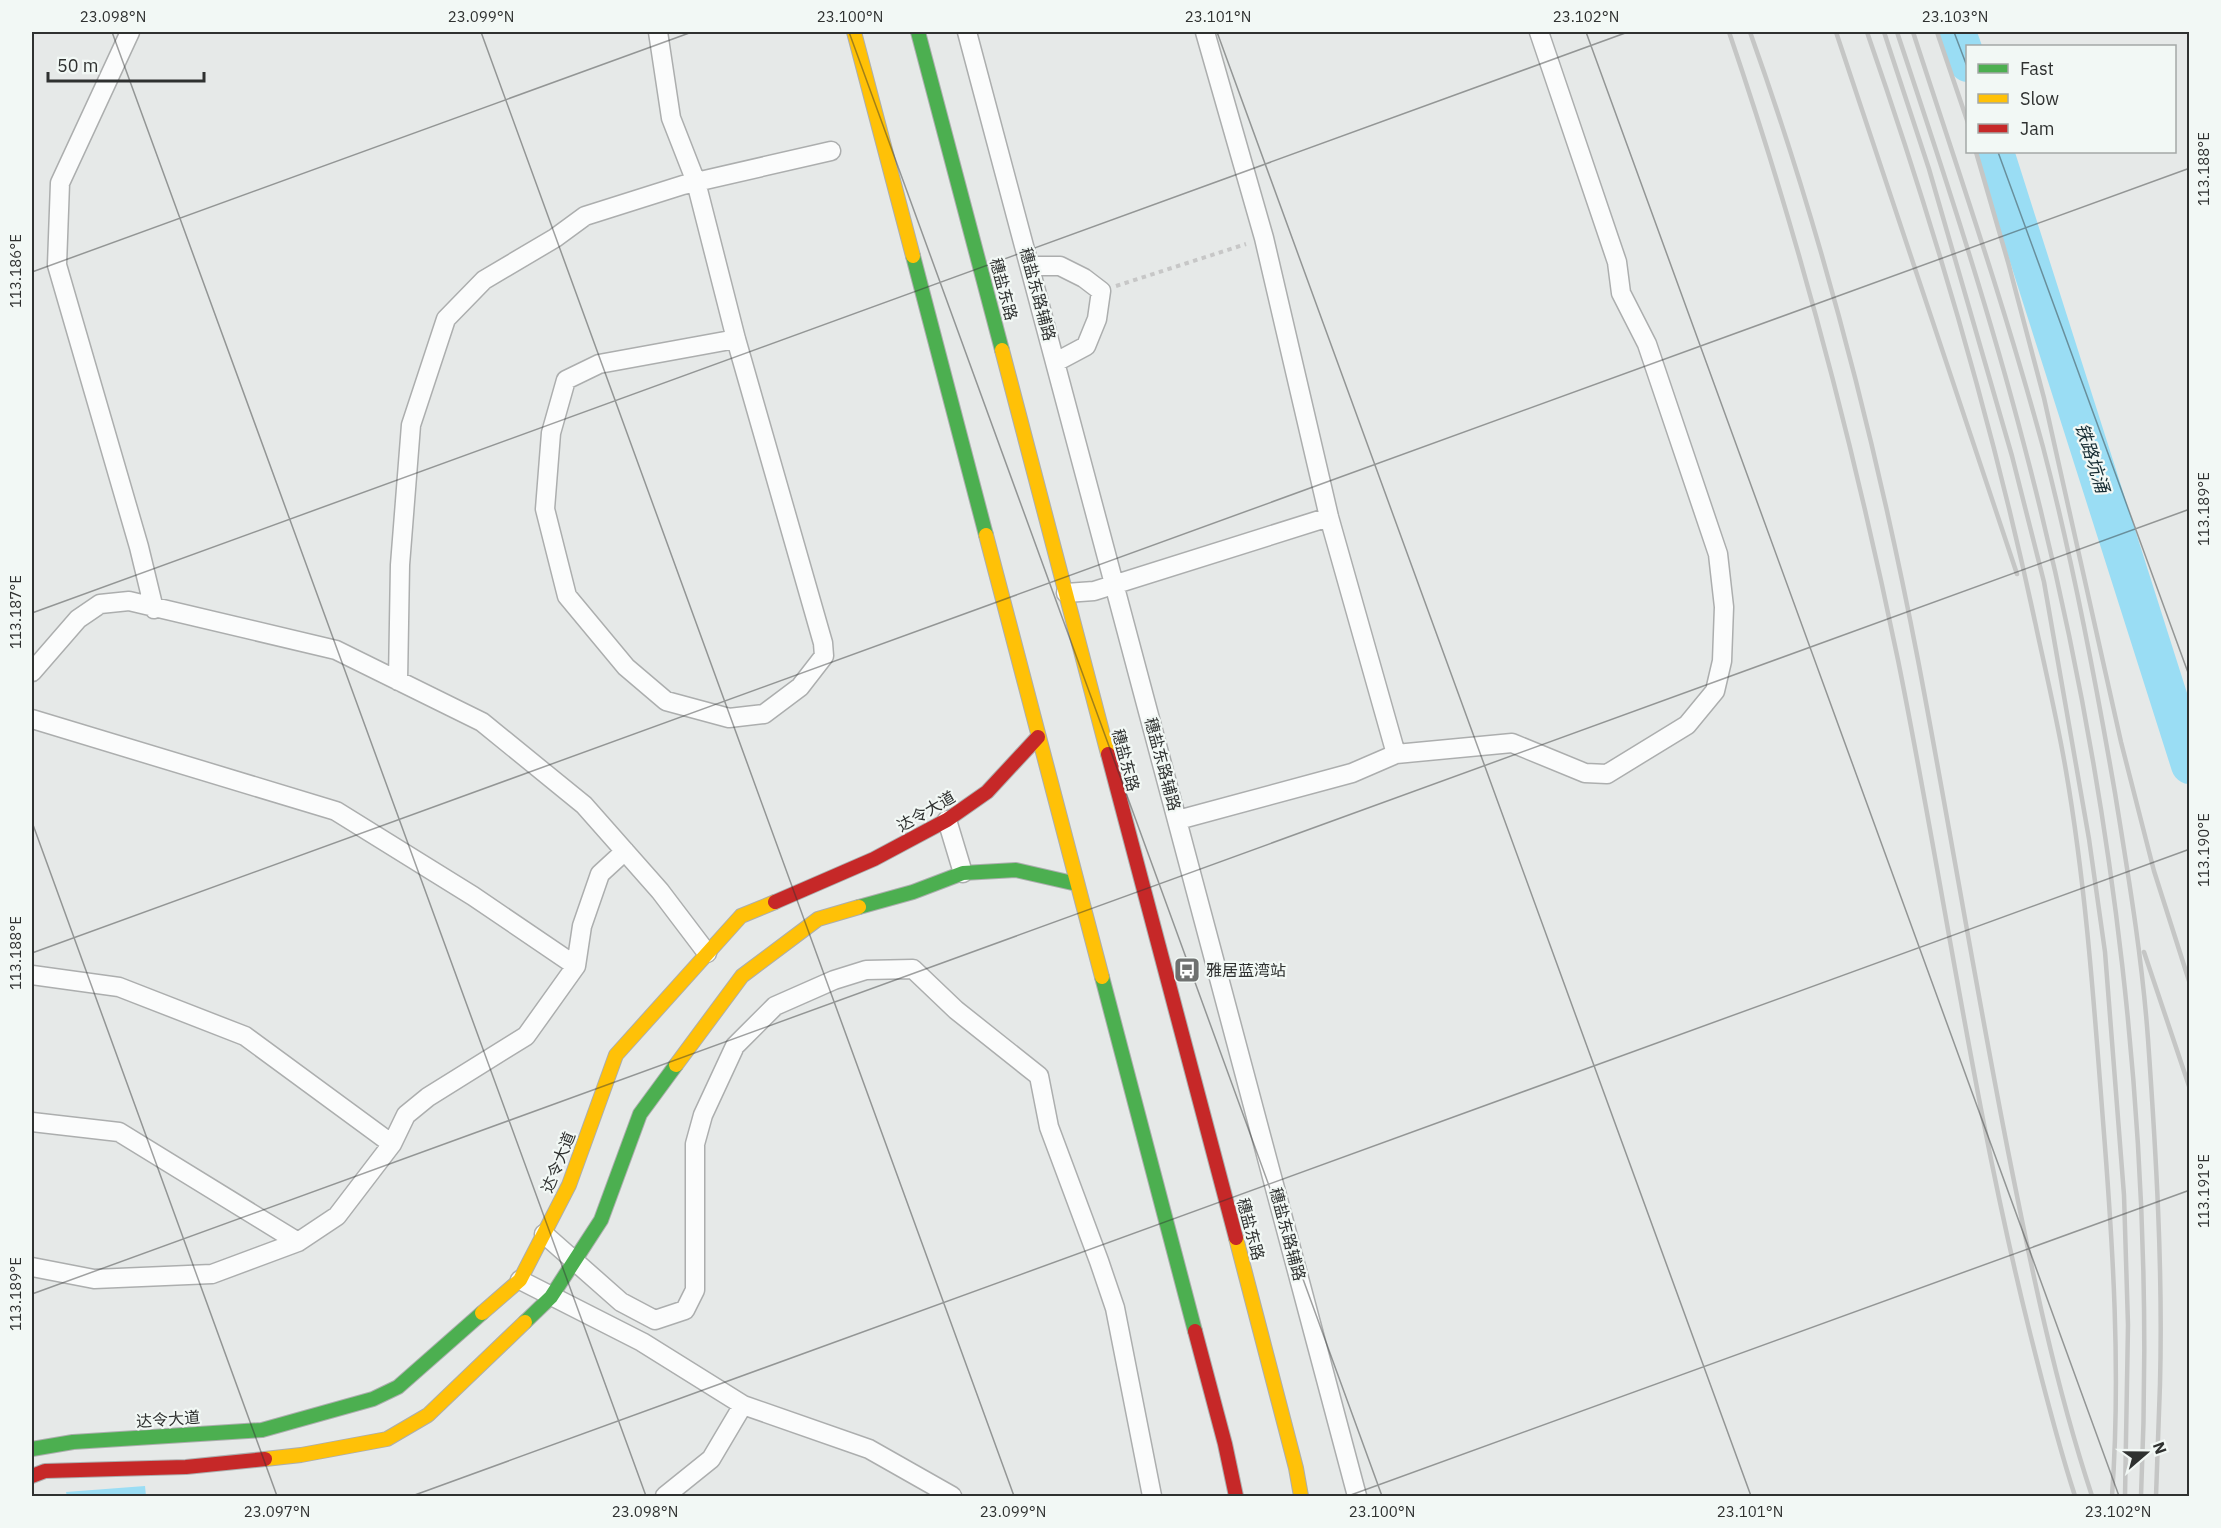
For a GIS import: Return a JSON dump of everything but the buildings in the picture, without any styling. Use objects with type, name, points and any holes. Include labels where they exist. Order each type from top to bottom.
[{"type":"main road","points":[[854,32],[1219,1421],[1236,1497]]},
{"type":"main road","name":"穗盐东路","points":[[918,32],[1228,1204],[1296,1468],[1301,1497]]},
{"type":"main road","name":"达令大道","points":[[32,1449],[73,1442],[262,1430],[373,1399],[398,1386],[520,1280],[569,1185],[616,1054],[741,916],[874,859],[947,820],[987,792],[1038,737]]},
{"type":"main road","points":[[32,1476],[45,1472],[186,1467],[301,1455],[387,1439],[428,1415],[551,1297],[601,1220],[640,1114],[742,976],[818,919],[913,892],[963,873],[1016,870],[1077,884]]},
{"type":"street","points":[[130,32],[60,183],[57,265],[139,547],[154,609]]},
{"type":"street","points":[[658,32],[672,118],[696,182],[736,339],[823,643],[824,656],[800,687],[764,714],[729,718],[666,701],[626,667],[567,596],[545,509],[551,433],[566,380],[599,364],[736,339]]},
{"type":"street","name":"穗盐东路辅路","points":[[967,32],[1357,1497]]},
{"type":"street","points":[[1205,32],[1264,238],[1329,518],[1396,754]]},
{"type":"street","points":[[1178,820],[1352,773],[1396,754],[1512,743],[1585,773],[1607,774],[1687,724],[1715,691],[1722,661],[1724,607],[1718,554],[1647,344],[1621,293],[1617,262],[1539,32]]},
{"type":"street","points":[[398,681],[400,565],[411,424],[446,320],[484,280],[555,238],[585,216],[696,182],[831,151]]},
{"type":"street","points":[[1030,266],[1060,266],[1084,278],[1101,291],[1097,319],[1086,346],[1056,362]]},
{"type":"street","points":[[1066,593],[1094,591],[1329,518]]},
{"type":"street","points":[[32,672],[78,619],[100,604],[129,601],[154,609],[336,650],[482,722],[584,805],[660,891],[707,953]]},
{"type":"street","points":[[32,719],[336,811],[473,896],[576,966]]},
{"type":"street","points":[[947,820],[963,873]]},
{"type":"street","points":[[32,1267],[94,1279],[212,1274],[298,1242],[337,1216],[392,1144],[406,1115],[428,1097],[525,1036],[576,966],[582,926],[600,874],[625,852]]},
{"type":"street","points":[[544,1234],[621,1302],[655,1320],[685,1310],[695,1290],[695,1144],[703,1115],[735,1046],[775,1006],[834,980],[866,970],[913,969],[956,1010],[1039,1076],[1049,1127],[1115,1308],[1152,1497]]},
{"type":"street","points":[[32,975],[119,987],[245,1036],[392,1144]]},
{"type":"street","points":[[32,1122],[119,1132],[298,1242]]},
{"type":"street","points":[[520,1280],[642,1342],[743,1405],[869,1449],[952,1497]]},
{"type":"street","points":[[665,1497],[711,1459],[743,1405]]},
{"type":"street","points":[[73,1442],[75,1471]]},
{"type":"path","points":[[1101,291],[1264,238]]},
{"type":"water","points":[[145,1486],[146,1496],[67,1496],[66,1492]]},
{"type":"waterway","name":"铁路坑涌","points":[[1957,32],[1966,57]]},
{"type":"waterway","name":"铁路坑涌","points":[[1995,153],[2190,765]]},
{"type":"railway","points":[[1729,32],[1802,265],[1863,501],[1898,660],[1975,1079],[2009,1246],[2056,1434],[2075,1496]]},
{"type":"railway","points":[[1750,32],[1824,264],[1885,501],[1918,660],[1996,1090],[2026,1238],[2055,1368],[2092,1496]]},
{"type":"railway","points":[[1836,32],[2017,574]]},
{"type":"railway","points":[[1867,32],[1939,254],[1982,404],[2020,555],[2066,771],[2089,946],[2110,1215],[2116,1356],[2112,1496]]},
{"type":"railway","points":[[1884,32],[1929,169],[2012,456],[2044,582],[2089,839],[2105,952],[2124,1195],[2128,1325],[2125,1496]]},
{"type":"railway","points":[[1897,32],[1979,287],[2023,441],[2055,570],[2082,701],[2105,832],[2122,964],[2135,1097],[2142,1230],[2144,1363],[2141,1496]]},
{"type":"railway","points":[[1913,32],[1997,291],[2043,447],[2083,619],[2115,793],[2142,977],[2154,1125],[2161,1298],[2156,1496]]},
{"type":"railway","points":[[1937,32],[1966,117]]},
{"type":"railway","points":[[1976,153],[2044,398],[2121,742],[2154,871],[2190,984]]},
{"type":"railway","points":[[2144,952],[2190,1089]]},
{"type":"traffic: fast","points":[[918,32],[1002,350]]},
{"type":"traffic: fast","points":[[913,256],[986,535]]},
{"type":"traffic: fast","points":[[859,907],[913,892],[963,873],[1016,870],[1077,884]]},
{"type":"traffic: fast","points":[[1102,977],[1195,1331]]},
{"type":"traffic: fast","points":[[525,1322],[551,1297],[601,1220],[640,1114],[676,1065]]},
{"type":"traffic: fast","points":[[32,1449],[73,1442],[262,1430],[373,1399],[398,1387],[482,1313]]},
{"type":"traffic: slow","points":[[854,32],[913,256]]},
{"type":"traffic: slow","points":[[1002,350],[1108,754]]},
{"type":"traffic: slow","points":[[986,535],[1102,977]]},
{"type":"traffic: slow","points":[[482,1313],[520,1280],[569,1185],[616,1055],[741,916],[775,902]]},
{"type":"traffic: slow","points":[[676,1065],[742,976],[818,919],[859,907]]},
{"type":"traffic: slow","points":[[1236,1238],[1296,1468],[1301,1496]]},
{"type":"traffic: slow","points":[[265,1459],[301,1455],[387,1439],[428,1415],[525,1322]]},
{"type":"traffic: jam","points":[[775,902],[874,859],[947,820],[987,792],[1038,737]]},
{"type":"traffic: jam","points":[[1108,754],[1236,1238]]},
{"type":"traffic: jam","points":[[1195,1331],[1225,1444],[1236,1496]]},
{"type":"traffic: jam","points":[[32,1476],[45,1471],[186,1467],[265,1459]]},
{"type":"place","name":"雅居蓝湾站","points":[[1187,970]]}]
